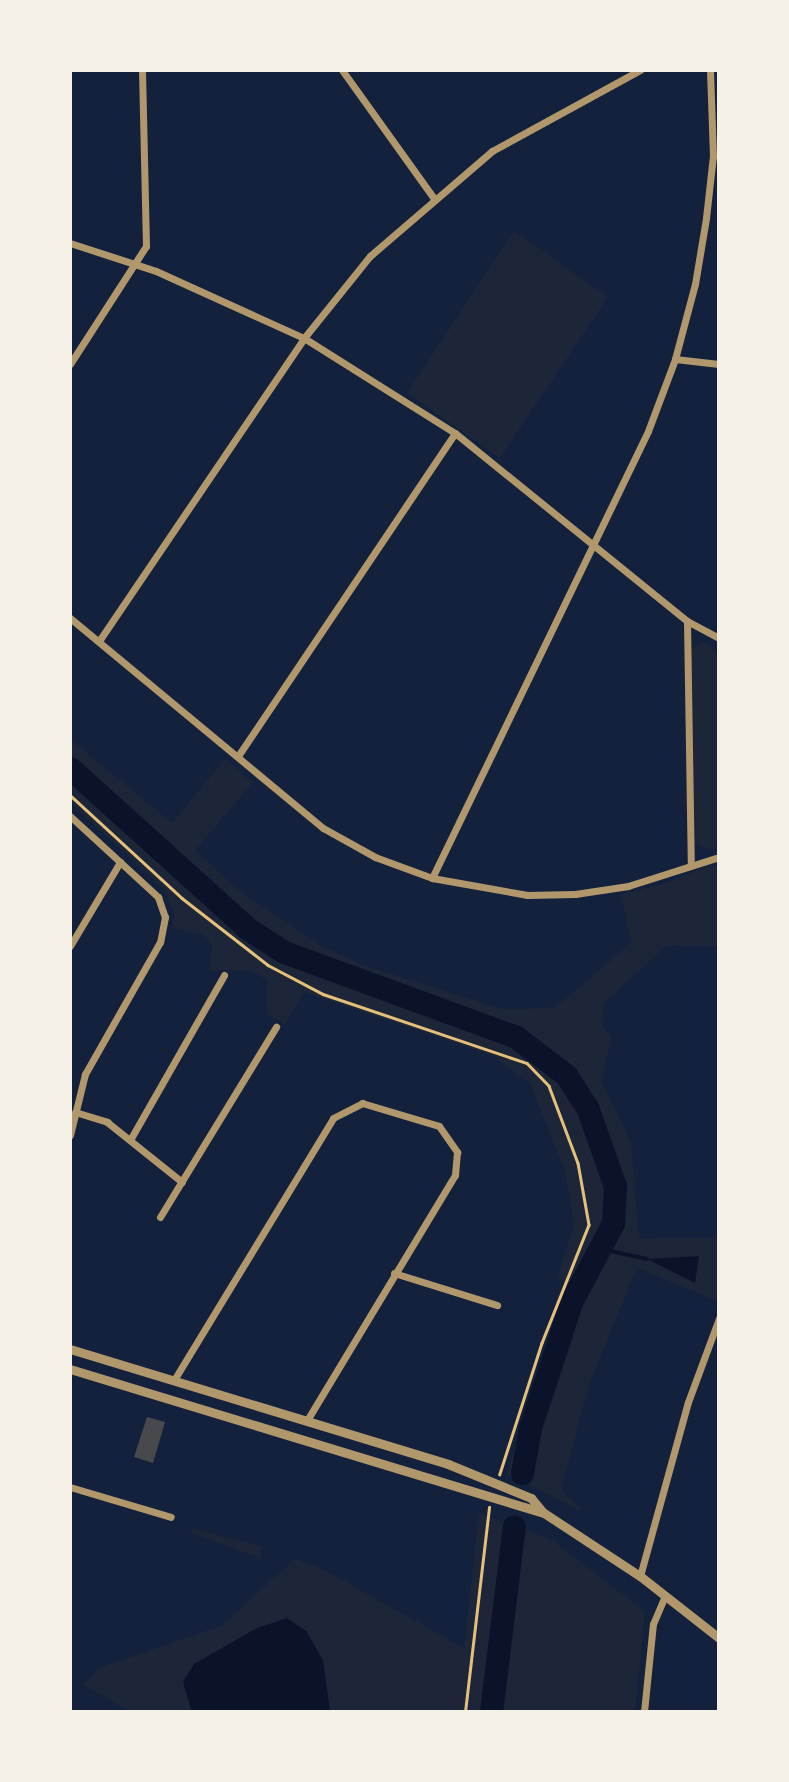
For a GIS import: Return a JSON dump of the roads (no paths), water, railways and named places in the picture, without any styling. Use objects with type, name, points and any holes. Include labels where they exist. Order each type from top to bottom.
[{"type":"street","points":[[70,364],[137,265],[146,246],[142,70]]},
{"type":"street","points":[[341,70],[433,197]]},
{"type":"street","points":[[99,641],[304,338],[370,256],[433,197],[492,151],[640,70]]},
{"type":"street","points":[[432,878],[648,431],[675,359],[695,284],[713,156],[710,70]]},
{"type":"street","points":[[70,243],[137,265],[304,338],[455,433],[687,621],[719,638]]},
{"type":"street","points":[[675,359],[719,364]]},
{"type":"street","points":[[238,756],[455,433]]},
{"type":"street","points":[[70,618],[323,828],[375,857],[432,878],[527,895],[575,894],[628,886],[719,857]]},
{"type":"street","points":[[687,621],[691,865]]},
{"type":"street","points":[[70,816],[158,897],[165,914],[163,931],[96,1051],[70,1135]]},
{"type":"street","points":[[70,946],[120,862]]},
{"type":"street","points":[[130,1140],[225,975]]},
{"type":"street","points":[[160,1217],[276,1027]]},
{"type":"street","points":[[174,1380],[333,1118],[362,1103],[406,1115],[447,1133],[458,1164],[307,1420]]},
{"type":"street","points":[[75,1112],[107,1122],[181,1182]]},
{"type":"street","points":[[394,1273],[497,1305]]},
{"type":"street","points":[[640,1576],[688,1402],[719,1318]]},
{"type":"street","points":[[70,1349],[307,1420],[497,1483],[531,1498],[544,1513]]},
{"type":"street","points":[[70,1369],[544,1513],[640,1576],[719,1638]]},
{"type":"street","points":[[70,1487],[171,1517]]},
{"type":"street","points":[[644,1712],[653,1625],[665,1597]]},
{"type":"waterway","points":[[70,768],[248,929],[284,952],[516,1037],[566,1075],[587,1107],[615,1186],[613,1223],[572,1300],[530,1428],[522,1473]]},
{"type":"waterway","points":[[602,1249],[647,1259]]},
{"type":"waterway","points":[[491,1712],[514,1526]]}]
